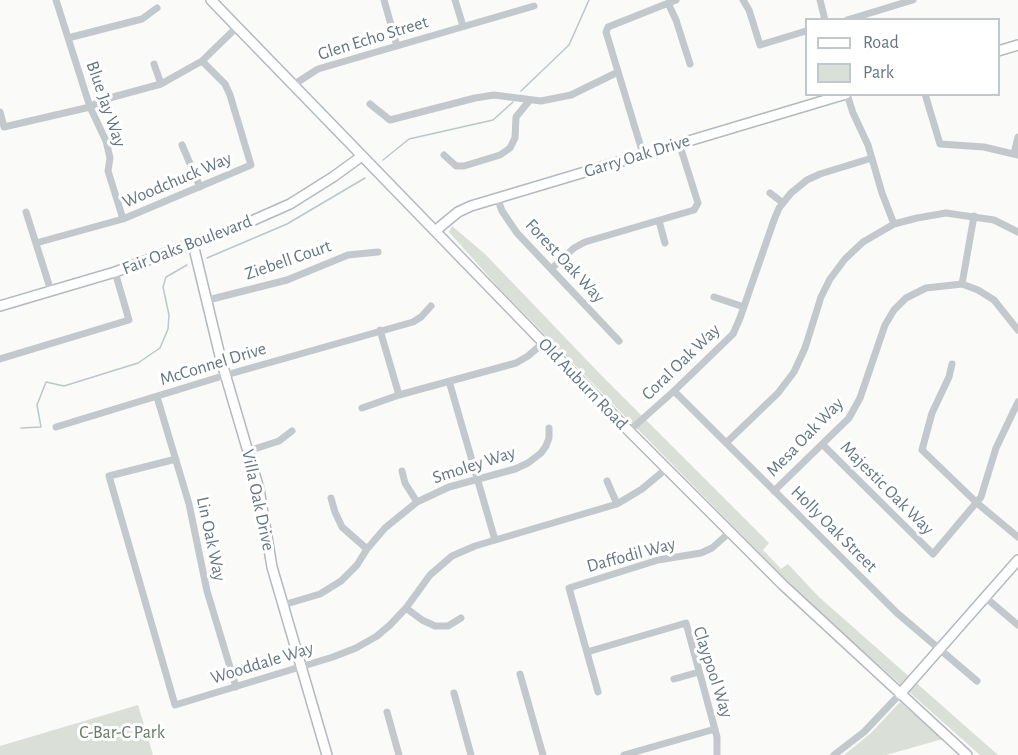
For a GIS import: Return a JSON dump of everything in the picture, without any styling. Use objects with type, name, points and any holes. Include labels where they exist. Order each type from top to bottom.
[{"type":"main road","name":"Old Auburn Road","points":[[213,1],[666,469],[783,585],[968,755]]},
{"type":"main road","points":[[1000,51],[1018,45]]},
{"type":"main road","name":"Garry Oak Drive","points":[[435,231],[461,210],[497,197],[839,96]]},
{"type":"main road","name":"Fair Oaks Boulevard","points":[[0,306],[115,272],[193,244],[290,204],[362,156]]},
{"type":"main road","name":"Villa Oak Drive","points":[[193,244],[226,375],[260,495],[270,559],[327,755]]},
{"type":"main road","points":[[900,694],[1018,560]]},
{"type":"street","name":"Blue Jay Way","points":[[56,0],[90,107],[106,141],[110,158],[108,171],[123,219]]},
{"type":"street","points":[[384,0],[397,46]]},
{"type":"street","points":[[455,0],[463,26]]},
{"type":"street","points":[[743,0],[749,10],[760,45],[805,33]]},
{"type":"street","points":[[820,0],[824,18]]},
{"type":"street","points":[[854,18],[913,0]]},
{"type":"street","points":[[643,154],[606,32],[608,27],[672,2],[690,64]]},
{"type":"street","name":"Glen Echo Street","points":[[293,85],[318,69],[534,6]]},
{"type":"street","points":[[68,38],[142,19],[157,8]]},
{"type":"street","points":[[0,112],[4,127],[90,107],[102,100],[161,84],[202,61],[237,27]]},
{"type":"street","name":"Woodchuck Way","points":[[36,243],[123,219],[251,165],[228,89],[202,61]]},
{"type":"street","points":[[154,64],[161,84]]},
{"type":"street","points":[[370,104],[390,120],[475,98],[505,96],[541,101],[571,95],[618,72]]},
{"type":"street","points":[[847,96],[872,158],[894,224]]},
{"type":"street","points":[[926,96],[940,144],[972,146],[1016,154],[1018,137]]},
{"type":"street","points":[[444,155],[456,166],[500,156],[510,148],[515,138],[516,117],[529,101]]},
{"type":"street","points":[[551,269],[574,248],[585,242],[694,210],[698,203],[679,143]]},
{"type":"street","points":[[182,145],[200,187]]},
{"type":"street","name":"Coral Oak Way","points":[[629,431],[674,392],[729,339],[736,329],[772,225],[791,193],[814,177],[872,158]]},
{"type":"street","points":[[770,193],[783,203]]},
{"type":"street","name":"Forest Oak Way","points":[[497,197],[510,224],[619,341]]},
{"type":"street","points":[[26,212],[51,291]]},
{"type":"street","points":[[726,443],[778,393],[794,372],[805,348],[821,297],[839,266],[863,242],[894,224],[939,214],[974,216],[994,220],[1018,232]]},
{"type":"street","points":[[974,216],[962,284],[994,300],[1018,330]]},
{"type":"street","points":[[659,221],[665,243]]},
{"type":"street","name":"Ziebell Court","points":[[208,300],[287,280],[348,255],[378,252]]},
{"type":"street","points":[[0,359],[129,320],[115,272]]},
{"type":"street","name":"Mesa Oak Way","points":[[774,491],[843,425],[856,406],[885,325],[900,303],[926,288],[962,284]]},
{"type":"street","name":"Coral Oak Way","points":[[714,297],[744,307]]},
{"type":"street","name":"McConnel Drive","points":[[56,427],[418,320],[431,306]]},
{"type":"street","points":[[380,330],[399,395]]},
{"type":"street","points":[[362,408],[399,395],[520,361],[543,343]]},
{"type":"street","points":[[952,364],[949,377],[927,426],[922,450],[977,503],[1018,537]]},
{"type":"street","points":[[449,381],[495,540]]},
{"type":"street","name":"Holly Oak Street","points":[[674,392],[897,613],[977,681]]},
{"type":"street","name":"Lin Oak Way","points":[[158,397],[191,511],[204,581],[236,687]]},
{"type":"street","points":[[977,503],[986,485],[1002,433],[1018,402]]},
{"type":"street","name":"Smoley Way","points":[[283,605],[320,594],[335,586],[351,572],[389,524],[417,502],[442,489],[515,469],[528,463],[546,446],[549,428]]},
{"type":"street","points":[[248,451],[279,441],[292,431]]},
{"type":"street","name":"Majestic Oak Way","points":[[823,445],[933,554],[977,503]]},
{"type":"street","name":"Wooddale Way","points":[[176,459],[109,476],[175,705],[339,655],[363,645],[383,631],[406,608],[424,582],[441,564],[464,550],[617,504],[637,492],[666,469]]},
{"type":"street","points":[[402,471],[405,483],[417,502]]},
{"type":"street","points":[[608,481],[617,504]]},
{"type":"street","points":[[331,498],[342,527],[367,549]]},
{"type":"street","name":"Daffodil Way","points":[[598,692],[569,588],[658,560],[701,553],[712,548],[730,532]]},
{"type":"street","points":[[985,597],[1018,625]]},
{"type":"street","points":[[406,608],[435,626],[448,626],[461,618]]},
{"type":"street","name":"Claypool Way","points":[[587,652],[686,623],[718,741],[717,755]]},
{"type":"street","points":[[674,679],[699,672]]},
{"type":"street","points":[[520,674],[543,755]]},
{"type":"street","points":[[454,693],[471,755]]},
{"type":"street","points":[[834,755],[864,732],[900,694]]},
{"type":"street","points":[[387,712],[399,755]]},
{"type":"street","points":[[624,755],[715,729]]},
{"type":"green space","points":[[452,226],[485,254],[602,376],[769,543],[763,550],[781,569],[788,564],[819,597],[998,755],[980,755],[828,620],[777,571],[499,288],[449,232]]},
{"type":"green space","points":[[900,702],[943,739],[886,755],[844,755],[871,733]]},
{"type":"green space","name":"C-Bar-C Park","points":[[138,705],[153,755],[0,755],[0,746]]},
{"type":"waterway","points":[[521,91],[569,45],[589,0]]},
{"type":"waterway","points":[[383,160],[409,139],[493,120],[513,102]]},
{"type":"waterway","points":[[207,258],[287,224],[365,178]]},
{"type":"waterway","points":[[21,428],[41,427],[37,405],[46,382],[64,386],[138,363],[160,348],[168,329],[169,315],[163,287],[166,277],[187,265]]}]
